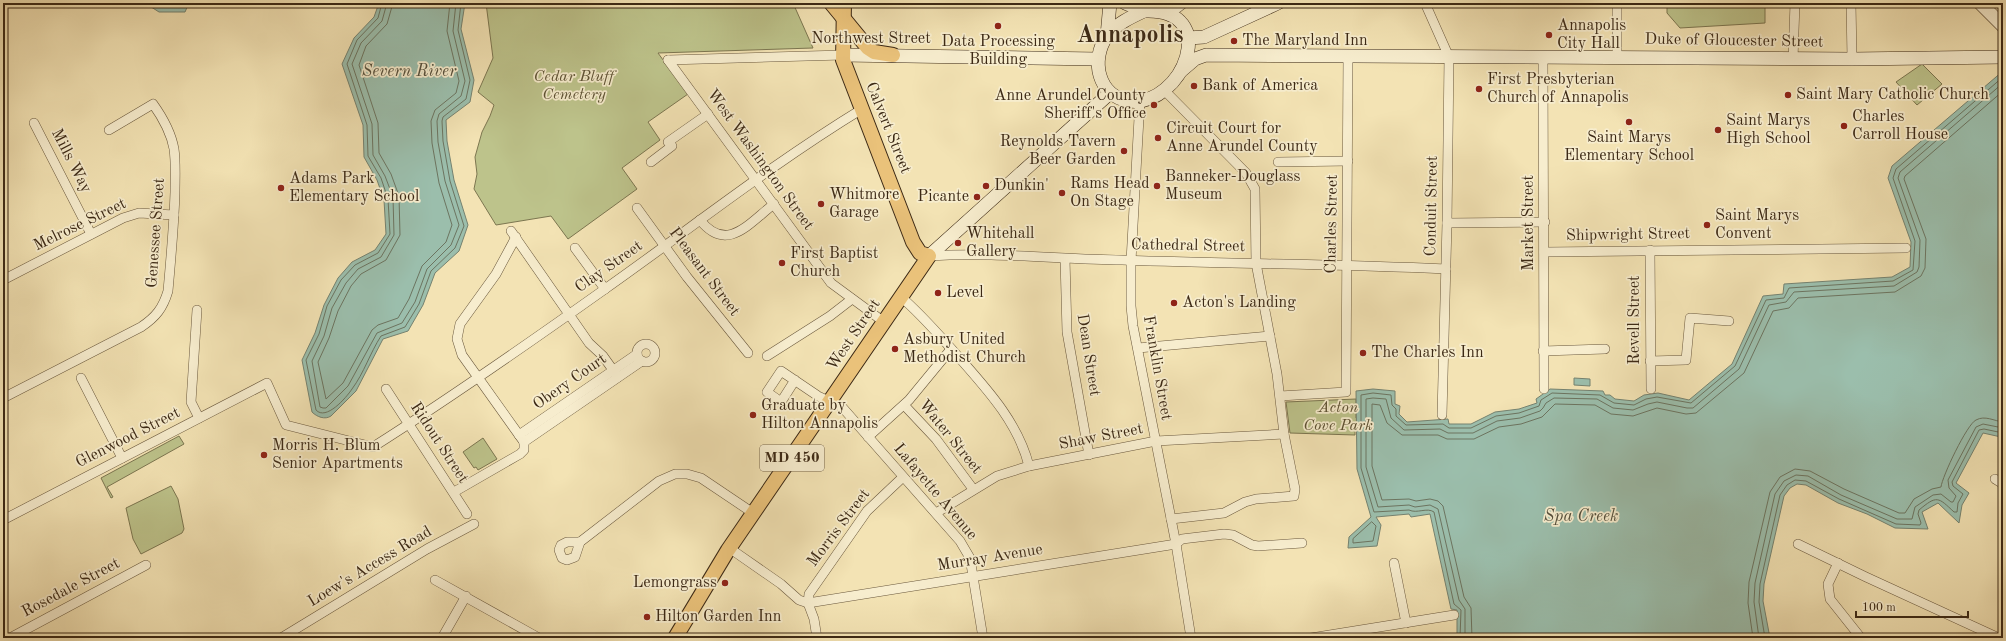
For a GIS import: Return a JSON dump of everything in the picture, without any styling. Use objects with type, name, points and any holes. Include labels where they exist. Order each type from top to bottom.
[{"type":"main road","points":[[831,3],[868,48],[874,52],[893,55]]},
{"type":"main road","name":"Calvert Street","points":[[844,3],[843,60],[915,245],[920,253],[929,256]]},
{"type":"main road","points":[[1107,36],[1110,3]]},
{"type":"main road","points":[[1125,3],[1144,12]]},
{"type":"main road","points":[[1188,38],[1204,37],[1278,3]]},
{"type":"main road","points":[[1980,3],[2003,26]]},
{"type":"main road","points":[[1161,11],[1170,14],[1183,25],[1188,38],[1187,58],[1181,71],[1164,90],[1154,96],[1140,100],[1124,100],[1110,93],[1100,80],[1098,60],[1101,47],[1107,36],[1124,21],[1144,12],[1161,11]]},
{"type":"main road","name":"Northwest Street","points":[[843,55],[1098,60]]},
{"type":"main road","name":"Duke of Gloucester Street","points":[[1181,71],[1195,59],[1206,55],[1794,59],[2003,57]]},
{"type":"main road","name":"West Street","points":[[675,638],[728,550],[929,256],[1110,93]]},
{"type":"street","points":[[1170,14],[1184,3]]},
{"type":"street","name":"Conduit Street","points":[[1425,3],[1449,57],[1448,223],[1442,415]]},
{"type":"street","points":[[1617,3],[1617,57]]},
{"type":"street","points":[[1794,59],[1795,3]]},
{"type":"street","points":[[1851,3],[1852,59]]},
{"type":"street","name":"Northwest Street","points":[[668,60],[843,55]]},
{"type":"street","name":"Charles Street","points":[[1280,396],[1346,392],[1348,55]]},
{"type":"street","name":"Market Street","points":[[1543,57],[1544,389]]},
{"type":"street","name":"West Washington Street","points":[[668,60],[831,283],[884,322]]},
{"type":"street","points":[[1164,90],[1252,181],[1256,198],[1256,262],[1280,396],[1284,434],[1295,489],[1294,496],[1256,499],[1245,502],[1224,513],[1171,519]]},
{"type":"street","name":"Franklin Street","points":[[1140,100],[1131,260],[1131,306],[1176,544],[1191,638]]},
{"type":"street","name":"Genessee Street","points":[[3,398],[141,327],[159,313],[168,291],[174,215],[175,166],[174,149],[163,117],[153,104],[109,130]]},
{"type":"street","name":"Clay Street","points":[[373,447],[569,314],[756,179],[862,109]]},
{"type":"street","points":[[651,162],[672,146],[668,142],[708,114]]},
{"type":"street","name":"Mills Way","points":[[34,123],[91,234]]},
{"type":"street","points":[[1278,162],[1348,161]]},
{"type":"street","points":[[700,220],[712,233],[722,236],[734,235],[774,204]]},
{"type":"street","name":"Pleasant Street","points":[[637,208],[687,278],[748,353]]},
{"type":"street","name":"Melrose Street","points":[[3,280],[123,218],[139,213],[174,215]]},
{"type":"street","points":[[1448,223],[1544,222]]},
{"type":"street","points":[[454,492],[520,454],[524,450],[522,438],[462,355],[457,339],[460,324],[496,274],[513,234],[569,314],[594,348],[603,356],[615,374]]},
{"type":"street","points":[[575,248],[604,289]]},
{"type":"street","name":"Shipwright Street","points":[[1544,252],[1906,248]]},
{"type":"street","name":"Revell Street","points":[[1650,250],[1651,389]]},
{"type":"street","name":"Cathedral Street","points":[[929,256],[965,255],[1066,259],[1347,264],[1446,269]]},
{"type":"street","name":"Dean Street","points":[[1066,259],[1067,332],[1089,454]]},
{"type":"street","points":[[901,297],[931,324],[997,403],[1022,441],[1029,466]]},
{"type":"street","points":[[767,356],[830,316],[852,299]]},
{"type":"street","points":[[197,310],[191,402],[199,418]]},
{"type":"street","points":[[1650,361],[1686,360],[1690,318],[1729,321]]},
{"type":"street","points":[[1138,348],[1270,336]]},
{"type":"street","points":[[1543,351],[1605,348]]},
{"type":"street","points":[[868,437],[904,405],[951,349]]},
{"type":"street","name":"Obery Court","points":[[522,438],[639,357]]},
{"type":"street","points":[[81,378],[122,458]]},
{"type":"street","name":"Lafayette Avenue","points":[[795,380],[818,396],[842,407],[936,513],[965,549],[970,558],[983,638]]},
{"type":"street","name":"Glenwood Street","points":[[3,520],[267,383],[286,425],[373,447]]},
{"type":"street","name":"Ridout Street","points":[[386,389],[467,514]]},
{"type":"street","name":"Water Street","points":[[904,405],[936,439],[973,489]]},
{"type":"street","name":"Shaw Street","points":[[936,513],[973,489],[997,476],[1029,466],[1156,441],[1284,434]]},
{"type":"street","points":[[580,542],[659,481],[675,474],[687,474],[701,478],[753,513]]},
{"type":"street","name":"Morris Street","points":[[808,603],[809,594],[867,511],[903,477]]},
{"type":"street","points":[[1995,479],[2003,484]]},
{"type":"street","name":"Loew's Access Road","points":[[281,638],[427,549],[474,524]]},
{"type":"street","name":"Murray Avenue","points":[[808,603],[1176,544],[1182,539],[1224,534],[1233,535],[1252,545],[1258,546],[1302,543]]},
{"type":"street","points":[[1798,544],[1999,638]]},
{"type":"street","points":[[728,550],[735,552],[782,584],[799,600],[808,603],[814,619],[817,638]]},
{"type":"street","points":[[1394,563],[1406,623]]},
{"type":"street","points":[[1838,563],[1828,584],[1830,599],[1861,638]]},
{"type":"street","name":"Rosedale Street","points":[[10,638],[146,565]]},
{"type":"street","points":[[435,580],[539,638]]},
{"type":"street","points":[[442,638],[466,596]]},
{"type":"street","points":[[1311,638],[1454,615]]},
{"type":"street","points":[[1974,638],[1977,628]]},
{"type":"green space","name":"Cedar Bluff Cemetery","points":[[486,3],[793,3],[813,48],[658,53],[688,94],[648,122],[660,140],[622,168],[637,189],[568,239],[551,216],[496,225],[474,189],[477,174],[475,157],[482,132],[494,105],[478,92],[493,58]]},
{"type":"green space","points":[[1667,3],[1765,3],[1765,23],[1680,28],[1667,13]]},
{"type":"green space","points":[[1922,64],[1942,84],[1917,105],[1896,82]]},
{"type":"green space","name":"Acton Cove Park","points":[[1356,399],[1356,418],[1359,419],[1360,426],[1355,426],[1355,435],[1290,433],[1286,402]]},
{"type":"green space","points":[[179,436],[184,444],[107,487],[113,497],[111,498],[101,478]]},
{"type":"green space","points":[[483,438],[497,459],[478,470],[476,467],[474,468],[463,452]]},
{"type":"green space","points":[[171,486],[178,499],[184,529],[182,533],[141,554],[133,539],[126,508]]},
{"type":"water","points":[[145,3],[189,3],[185,12],[159,12]]},
{"type":"water","name":"Severn River","points":[[379,3],[465,3],[461,29],[474,80],[470,102],[446,120],[447,141],[454,180],[468,225],[459,251],[435,273],[423,305],[408,331],[383,339],[356,391],[331,416],[324,418],[319,417],[312,412],[302,360],[315,333],[324,305],[338,278],[352,262],[375,250],[386,234],[384,200],[377,180],[364,157],[363,125],[342,64],[354,38],[374,17]]},
{"type":"water","name":"Spa Creek","points":[[2003,71],[2003,433],[2001,437],[1983,433],[1956,483],[1969,493],[1962,505],[1959,523],[1938,503],[1922,512],[1928,529],[1895,528],[1867,514],[1838,503],[1806,485],[1797,484],[1790,488],[1784,496],[1764,584],[1763,601],[1770,638],[1453,638],[1457,635],[1457,610],[1451,609],[1430,514],[1411,517],[1409,514],[1376,517],[1381,525],[1377,546],[1348,548],[1349,537],[1371,517],[1357,469],[1356,391],[1373,389],[1395,391],[1395,404],[1400,406],[1399,414],[1407,422],[1448,419],[1449,424],[1471,424],[1495,412],[1519,409],[1537,403],[1536,399],[1550,389],[1603,391],[1605,395],[1610,395],[1615,399],[1634,401],[1644,395],[1658,393],[1689,400],[1732,364],[1763,296],[1783,294],[1784,284],[1892,277],[1910,267],[1911,242],[1888,178],[1892,166]]},
{"type":"water","points":[[1574,378],[1590,379],[1590,386],[1574,385]]},
{"type":"place","name":"Data Processing Building","points":[[998,26]]},
{"type":"place","name":"Annapolis City Hall","points":[[1549,35]]},
{"type":"place","name":"The Maryland Inn","points":[[1234,41]]},
{"type":"place","name":"Bank of America","points":[[1194,86]]},
{"type":"place","name":"First Presbyterian Church of Annapolis","points":[[1479,89]]},
{"type":"place","name":"Saint Mary Catholic Church","points":[[1788,95]]},
{"type":"place","name":"Anne Arundel County Sheriff's Office","points":[[1154,105]]},
{"type":"place","name":"Saint Marys Elementary School","points":[[1629,122]]},
{"type":"place","name":"Charles Carroll House","points":[[1844,126]]},
{"type":"place","name":"Saint Marys High School","points":[[1718,130]]},
{"type":"place","name":"Circuit Court for Anne Arundel County","points":[[1158,138]]},
{"type":"place","name":"Reynolds Tavern Beer Garden","points":[[1124,151]]},
{"type":"place","name":"Dunkin'","points":[[986,186]]},
{"type":"place","name":"Banneker-Douglass Museum","points":[[1157,186]]},
{"type":"place","name":"Adams Park Elementary School","points":[[281,188]]},
{"type":"place","name":"Rams Head On Stage","points":[[1062,193]]},
{"type":"place","name":"Picante","points":[[977,197]]},
{"type":"place","name":"Whitmore Garage","points":[[821,204]]},
{"type":"place","name":"Saint Marys Convent","points":[[1707,225]]},
{"type":"place","name":"Whitehall Gallery","points":[[958,243]]},
{"type":"place","name":"First Baptist Church","points":[[782,263]]},
{"type":"place","name":"Level","points":[[938,293]]},
{"type":"place","name":"Acton's Landing","points":[[1174,303]]},
{"type":"place","name":"Asbury United Methodist Church","points":[[895,349]]},
{"type":"place","name":"The Charles Inn","points":[[1363,353]]},
{"type":"place","name":"Graduate by Hilton Annapolis","points":[[753,415]]},
{"type":"place","name":"Morris H. Blum Senior Apartments","points":[[264,455]]},
{"type":"place","name":"Lemongrass","points":[[725,583]]},
{"type":"place","name":"Hilton Garden Inn","points":[[647,617]]},
{"type":"district","name":"Annapolis","points":[[1130,36]]}]
